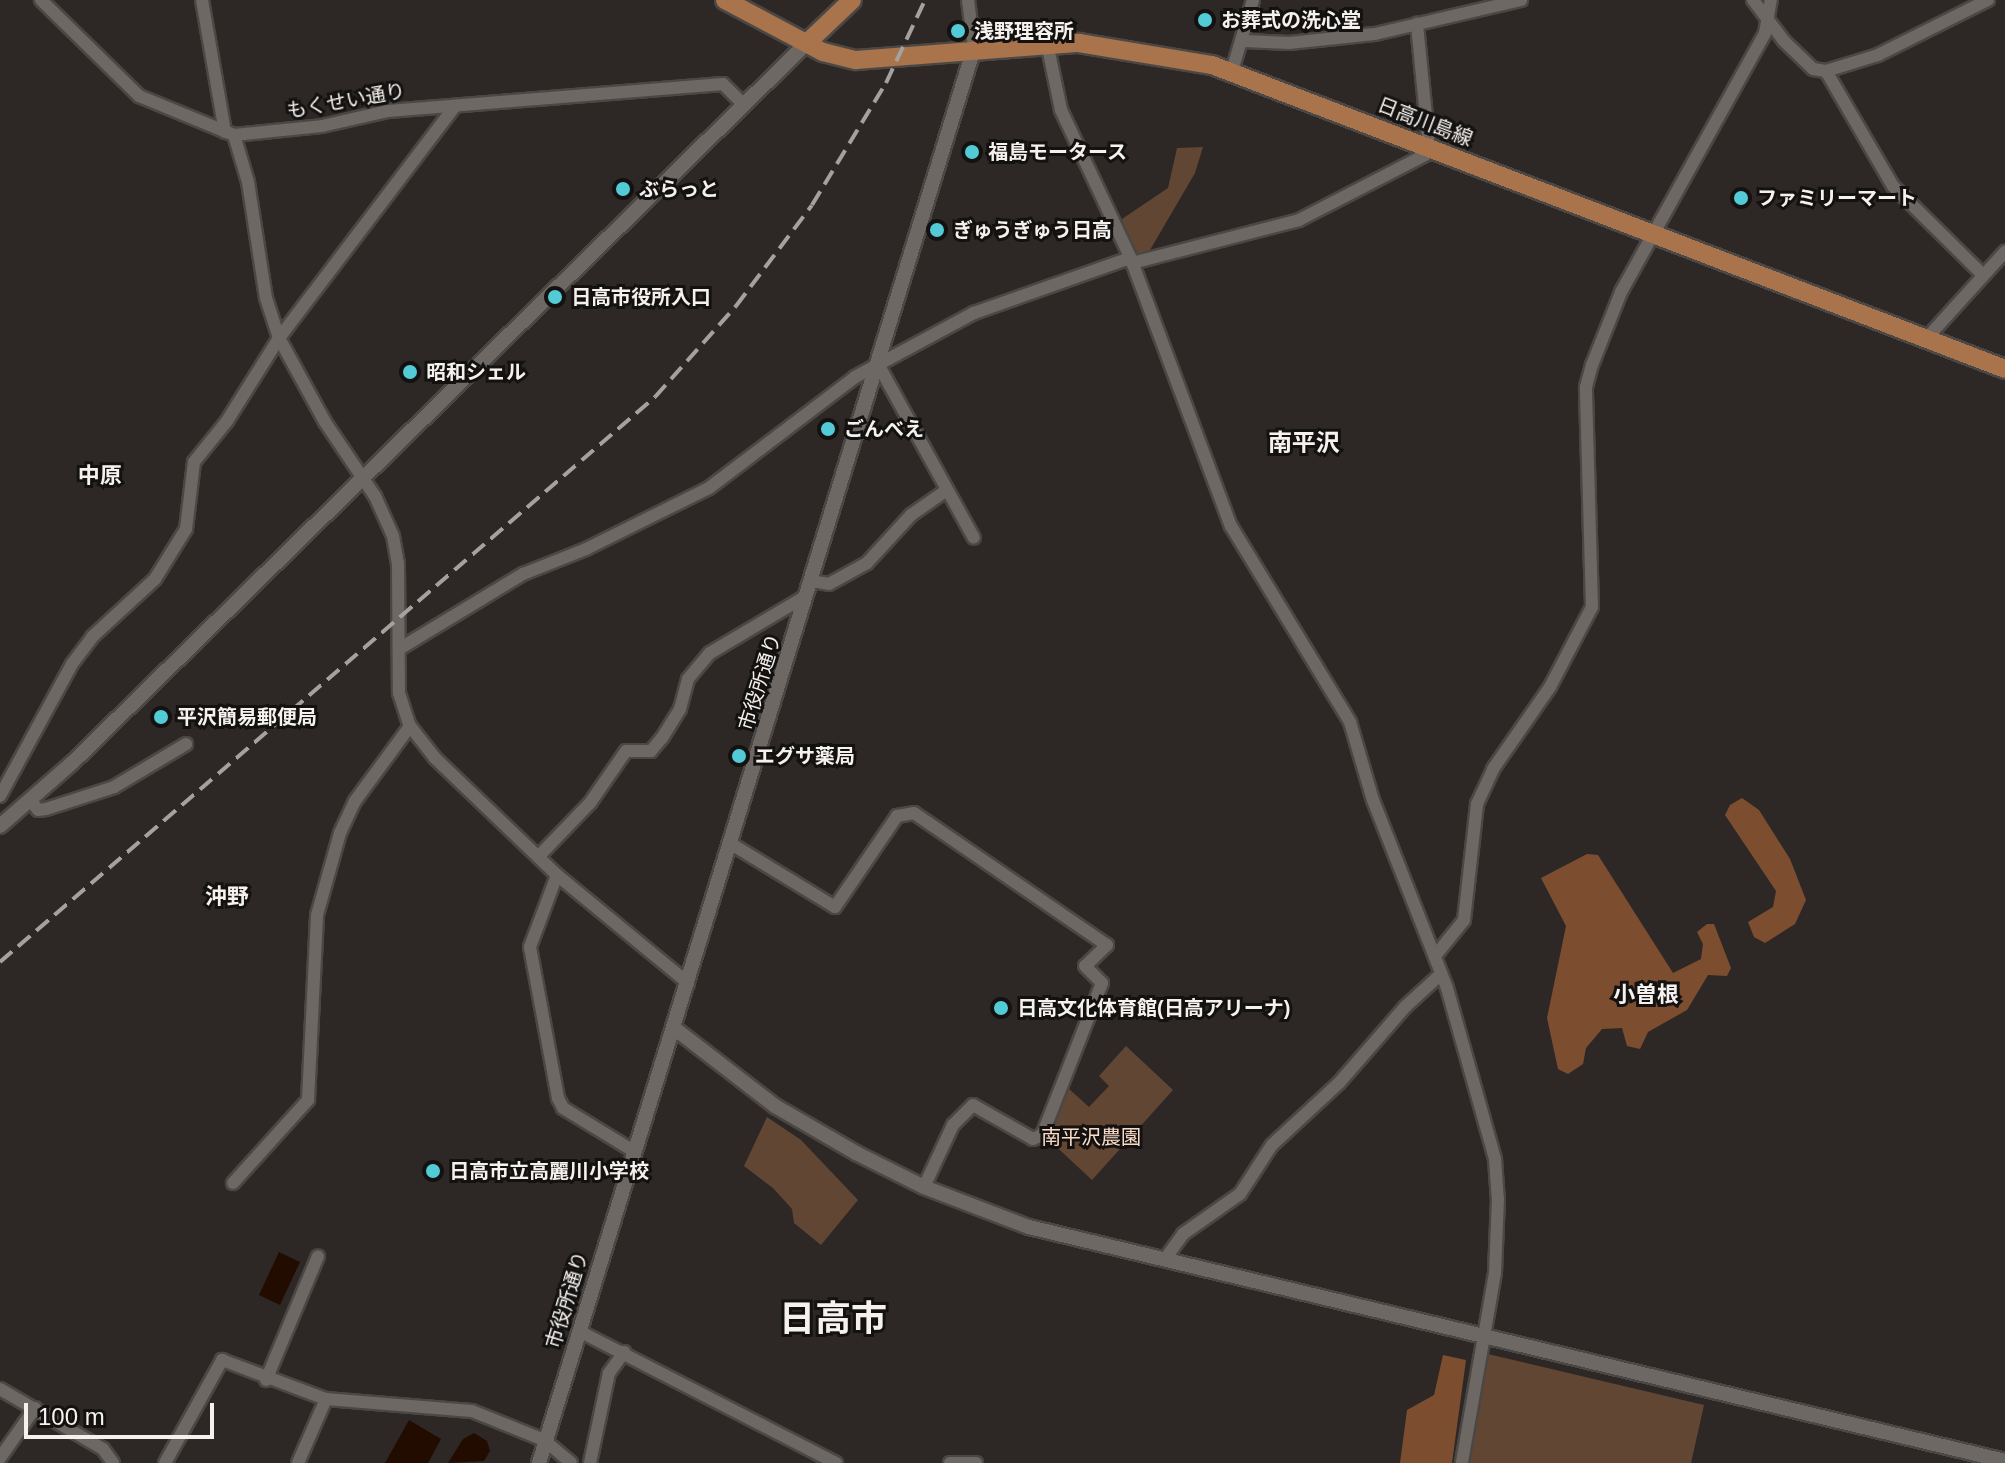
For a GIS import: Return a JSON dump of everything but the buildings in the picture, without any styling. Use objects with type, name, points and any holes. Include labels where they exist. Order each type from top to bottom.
[{"type":"main road","name":"日高川島線","points":[[725,0],[807,43],[856,60],[1047,43],[1160,52],[1232,71],[2005,369]]},
{"type":"main road","points":[[807,43],[852,0]]},
{"type":"street","name":"もくせい通り","points":[[41,0],[139,96],[229,133],[322,126],[388,111],[723,84],[743,104]]},
{"type":"street","points":[[202,0],[229,133],[248,182],[266,298],[279,338],[359,478],[375,496],[393,536],[399,693],[410,726],[435,758],[557,875],[688,983]]},
{"type":"street","points":[[968,0],[974,48]]},
{"type":"street","points":[[1232,71],[1245,41],[1253,0]]},
{"type":"street","points":[[1245,41],[1289,43],[1417,24],[1521,0]]},
{"type":"street","points":[[1753,0],[1813,69],[1826,71],[1878,55],[1988,0]]},
{"type":"street","points":[[1435,956],[1464,920],[1477,804],[1493,769],[1550,687],[1592,607],[1586,387],[1621,292],[1769,19],[1771,0]]},
{"type":"street","points":[[399,649],[523,574],[586,549],[709,488],[855,377],[974,313],[1131,260],[1299,220],[1422,158],[1429,147],[1417,24]]},
{"type":"street","points":[[0,826],[31,801],[807,43]]},
{"type":"street","points":[[1047,43],[1061,110],[1131,260],[1231,526],[1350,722],[1373,800],[1441,974],[1495,1159],[1498,1233],[1485,1336],[1462,1463]]},
{"type":"street","name":"市役所通り","points":[[539,1463],[733,845],[974,48]]},
{"type":"street","points":[[1826,71],[1893,186],[1983,275]]},
{"type":"street","points":[[0,796],[72,664],[92,637],[155,579],[186,529],[190,469],[279,338],[455,106]]},
{"type":"street","points":[[1926,339],[2005,252]]},
{"type":"street","points":[[879,366],[944,492],[974,538]]},
{"type":"street","points":[[811,581],[829,584],[867,563],[911,515],[944,492]]},
{"type":"street","points":[[538,857],[590,803],[626,751],[651,751],[662,738],[680,709],[688,679],[710,653],[806,596]]},
{"type":"street","points":[[233,1183],[308,1100],[317,915],[340,833],[355,801],[410,726]]},
{"type":"street","points":[[31,801],[38,810],[114,787],[186,744]]},
{"type":"street","points":[[733,845],[835,907],[897,816],[914,813],[1107,945],[1085,966],[1102,983],[1042,1135],[1033,1139],[973,1105],[953,1125],[924,1187]]},
{"type":"street","points":[[557,875],[530,947],[558,1098],[563,1108],[635,1152]]},
{"type":"street","points":[[1165,1259],[1183,1234],[1240,1194],[1272,1145],[1339,1083],[1405,1007],[1441,974]]},
{"type":"street","points":[[674,1028],[775,1106],[924,1187],[1029,1227],[2005,1461]]},
{"type":"street","points":[[266,1380],[318,1256]]},
{"type":"street","points":[[579,1331],[836,1463]]},
{"type":"street","points":[[590,1463],[609,1373],[624,1352]]},
{"type":"street","points":[[165,1463],[222,1360],[266,1380],[326,1399],[472,1411],[544,1440],[571,1463]]},
{"type":"street","points":[[0,1389],[103,1449],[113,1463]]},
{"type":"street","points":[[298,1463],[326,1399]]},
{"type":"street","points":[[0,1458],[35,1408]]},
{"type":"street","points":[[950,1463],[976,1463]]},
{"type":"green space","points":[[1203,147],[1195,173],[1150,250],[1135,255],[1122,219],[1168,188],[1177,148]]},
{"type":"green space","name":"南平沢農園","points":[[1126,1046],[1173,1090],[1092,1180],[1048,1139],[1068,1088],[1089,1107],[1109,1086],[1099,1076]]},
{"type":"green space","points":[[767,1117],[801,1140],[858,1200],[821,1245],[794,1223],[792,1209],[773,1188],[744,1166]]},
{"type":"green space","points":[[1488,1354],[1704,1405],[1691,1463],[1469,1463]]},
{"type":"shaded area","points":[[1742,798],[1759,810],[1790,859],[1806,900],[1795,924],[1765,943],[1754,937],[1748,922],[1773,907],[1776,891],[1725,815],[1730,805]]},
{"type":"shaded area","points":[[1587,854],[1598,855],[1673,973],[1701,959],[1703,944],[1697,932],[1707,924],[1714,924],[1731,968],[1727,976],[1708,975],[1687,1010],[1648,1032],[1640,1049],[1627,1046],[1622,1028],[1602,1029],[1586,1048],[1583,1064],[1568,1074],[1558,1069],[1547,1018],[1566,926],[1541,878]]},
{"type":"shaded area","points":[[279,1252],[300,1262],[280,1305],[259,1295]]},
{"type":"shaded area","points":[[1443,1355],[1466,1360],[1452,1463],[1400,1463],[1407,1410],[1434,1395]]},
{"type":"shaded area","points":[[409,1420],[441,1439],[428,1463],[385,1463]]},
{"type":"shaded area","points":[[474,1433],[487,1441],[490,1451],[484,1461],[448,1463],[463,1439]]},
{"type":"railway","points":[[0,962],[655,397],[736,306],[812,205],[886,83],[925,0]]},
{"type":"place","name":"お葬式の洗心堂","points":[[1205,20]]},
{"type":"place","name":"浅野理容所","points":[[958,31]]},
{"type":"place","name":"福島モータース","points":[[972,152]]},
{"type":"place","name":"ぶらっと","points":[[623,189]]},
{"type":"place","name":"ファミリーマート","points":[[1741,198]]},
{"type":"place","name":"ぎゅうぎゅう日高","points":[[937,230]]},
{"type":"place","name":"日高市役所入口","points":[[555,297]]},
{"type":"place","name":"昭和シェル","points":[[410,372]]},
{"type":"place","name":"ごんべえ","points":[[828,429]]},
{"type":"place","name":"平沢簡易郵便局","points":[[161,717]]},
{"type":"place","name":"エグサ薬局","points":[[739,756]]},
{"type":"place","name":"日高文化体育館(日高アリーナ)","points":[[1001,1008]]},
{"type":"place","name":"日高市立高麗川小学校","points":[[433,1171]]},
{"type":"district","name":"南平沢","points":[[1304,443]]},
{"type":"district","name":"中原","points":[[100,476]]},
{"type":"district","name":"沖野","points":[[227,897]]},
{"type":"district","name":"小曽根","points":[[1646,995]]},
{"type":"district","name":"日高市","points":[[833,1319]]}]
